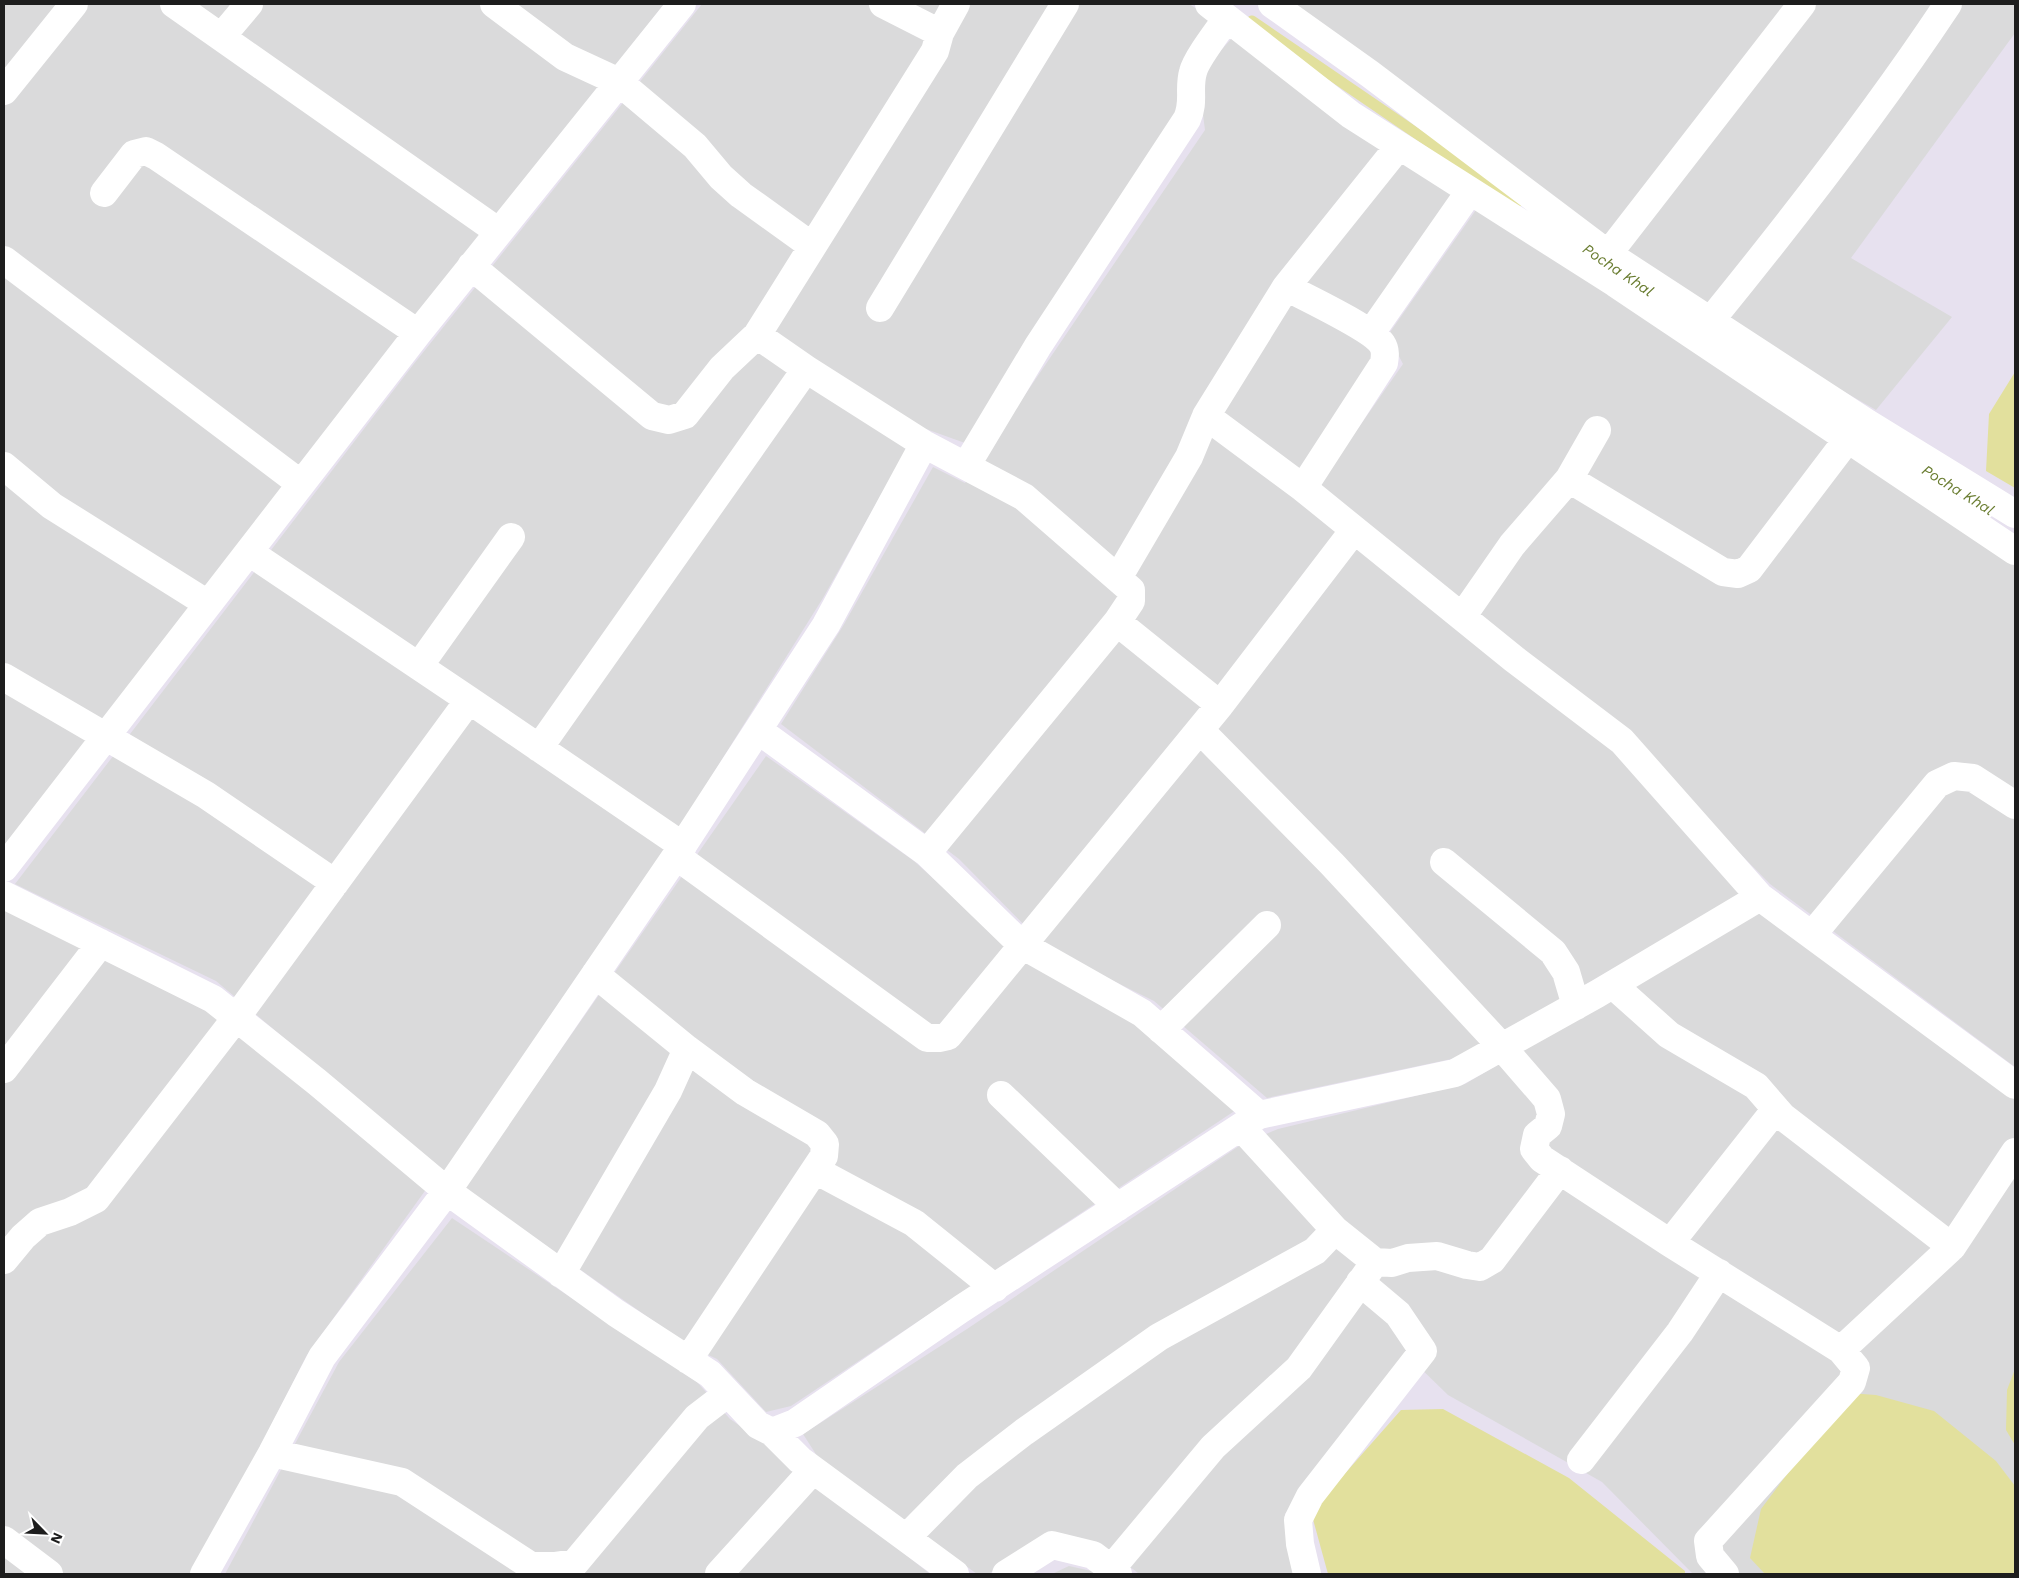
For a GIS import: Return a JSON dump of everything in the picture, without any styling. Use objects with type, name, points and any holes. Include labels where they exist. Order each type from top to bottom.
[{"type":"street","points":[[4,91],[74,4]]},
{"type":"street","points":[[174,4],[499,232]]},
{"type":"street","points":[[222,36],[249,4]]},
{"type":"street","points":[[494,4],[565,57],[619,82],[695,146],[721,177],[741,195],[812,246]]},
{"type":"street","points":[[4,868],[418,333],[682,4]]},
{"type":"street","points":[[883,4],[940,34]]},
{"type":"street","points":[[471,266],[652,416],[669,420],[686,414],[722,368],[756,335],[935,51],[940,34],[956,4]]},
{"type":"street","points":[[880,308],[1065,4]]},
{"type":"street","points":[[1272,4],[1370,74],[1608,254],[1866,423],[2015,514]]},
{"type":"street","points":[[1608,254],[1802,4]]},
{"type":"street","points":[[1711,320],[1791,222],[1919,47],[1948,4]]},
{"type":"street","points":[[966,466],[1038,346],[1187,119],[1192,108],[1190,84],[1193,69],[1218,11],[1351,115],[1614,283],[2015,551]]},
{"type":"street","points":[[1118,578],[1189,457],[1206,416],[1286,287],[1399,146]]},
{"type":"street","points":[[104,193],[134,154],[146,151],[418,333]]},
{"type":"street","points":[[1370,333],[1470,191]]},
{"type":"street","points":[[4,260],[301,484]]},
{"type":"street","points":[[1286,287],[1370,333],[1383,345],[1385,355],[1384,363],[1303,488]]},
{"type":"street","points":[[756,335],[924,444],[1024,497],[1131,590],[1131,601],[1117,622],[927,854]]},
{"type":"street","points":[[539,748],[806,369]]},
{"type":"street","points":[[1206,416],[1303,488],[1514,660],[1622,741],[1760,897],[2015,1085]]},
{"type":"street","points":[[1462,617],[1512,545],[1569,479],[1597,430]]},
{"type":"street","points":[[1569,479],[1723,572],[1738,574],[1750,568],[1847,440]]},
{"type":"street","points":[[204,1574],[272,1454],[322,1357],[447,1191],[680,852],[826,625],[924,444]]},
{"type":"street","points":[[4,466],[52,506],[208,604]]},
{"type":"street","points":[[249,552],[539,748],[927,1038],[939,1038],[948,1036],[1200,730],[1354,530]]},
{"type":"street","points":[[419,666],[512,537]]},
{"type":"street","points":[[1117,622],[1220,705]]},
{"type":"street","points":[[4,677],[206,795],[335,883]]},
{"type":"street","points":[[4,1260],[23,1237],[40,1222],[70,1212],[96,1199],[236,1018],[470,700]]},
{"type":"street","points":[[758,730],[927,854],[1022,945],[1142,1013],[1161,1030],[1250,1121],[1368,1272],[1423,1351],[1310,1496],[1298,1520],[1300,1544],[1307,1574]]},
{"type":"street","points":[[1200,730],[1332,864],[1502,1047],[1547,1099],[1551,1114],[1548,1126],[1537,1135],[1534,1149],[1542,1159],[1670,1243],[1841,1350],[1856,1368],[1852,1382],[1708,1541],[1710,1556],[1725,1574]]},
{"type":"street","points":[[1812,935],[1936,784],[1954,776],[1972,778],[2015,805]]},
{"type":"street","points":[[1444,862],[1553,952],[1566,972],[1576,1006]]},
{"type":"street","points":[[4,895],[213,999],[317,1082],[447,1191],[616,1313],[710,1374],[758,1425],[772,1432],[800,1460],[955,1574]]},
{"type":"street","points":[[772,1432],[795,1423],[995,1288],[1250,1121],[1455,1073],[1613,985],[1760,897]]},
{"type":"street","points":[[1161,1030],[1267,925]]},
{"type":"street","points":[[4,1069],[101,943]]},
{"type":"street","points":[[595,974],[687,1049],[745,1092],[817,1134],[825,1144],[824,1156],[688,1360]]},
{"type":"street","points":[[1613,985],[1669,1035],[1756,1086],[1776,1109],[1952,1247]]},
{"type":"street","points":[[561,1274],[660,1106],[687,1049]]},
{"type":"street","points":[[1001,1095],[1118,1207]]},
{"type":"street","points":[[1670,1243],[1776,1109]]},
{"type":"street","points":[[1841,1350],[1952,1247],[2015,1152]]},
{"type":"street","points":[[815,1170],[914,1223],[995,1288]]},
{"type":"street","points":[[1006,1574],[1052,1545],[1093,1555],[1114,1572],[1213,1447],[1300,1368],[1368,1272],[1408,1258],[1437,1256],[1466,1265],[1480,1267],[1492,1260],[1560,1170]]},
{"type":"street","points":[[906,1538],[967,1476],[1024,1432],[1159,1337],[1315,1251],[1335,1230]]},
{"type":"street","points":[[1581,1460],[1680,1332],[1719,1273]]},
{"type":"street","points":[[272,1454],[402,1482],[531,1566],[554,1566],[571,1569],[697,1417],[727,1394]]},
{"type":"street","points":[[718,1574],[813,1470]]},
{"type":"street","points":[[4,1540],[49,1574]]},
{"type":"shaded area","points":[[4,4],[664,4],[4,847]]},
{"type":"shaded area","points":[[702,4],[1189,4],[1213,19],[1180,117],[965,443],[926,429],[907,449],[823,598],[686,817],[456,1164],[445,1173],[216,981],[15,884],[413,365]]},
{"type":"shaded area","points":[[1276,4],[2015,4],[2015,33],[1851,258],[1952,317],[1876,410],[1754,340]]},
{"type":"shaded area","points":[[1232,38],[1455,193],[1375,357],[1292,494],[1611,739],[1743,893],[1461,1057],[1267,1098],[1154,1001],[1047,948],[959,859],[781,724],[843,626],[933,467],[965,483],[1205,130],[1198,76]]},
{"type":"shaded area","points":[[1478,207],[2015,560],[2015,1067],[1770,884],[1606,718],[1317,487],[1403,364],[1388,335]]},
{"type":"shaded area","points":[[2015,372],[2015,488],[1986,471],[1989,414]]},
{"type":"shaded area","points":[[766,756],[914,861],[1001,940],[1148,1033],[1236,1110],[791,1406],[766,1412],[717,1359],[689,1346],[464,1188]]},
{"type":"shaded area","points":[[4,908],[212,1014],[427,1188],[307,1355],[207,1551],[192,1574],[4,1574]]},
{"type":"shaded area","points":[[1762,910],[2015,1099],[2015,1574],[1693,1574],[1602,1482],[1448,1395],[1411,1359],[1285,1514],[1318,1574],[1139,1574],[1133,1569],[1059,1534],[988,1574],[977,1574],[819,1459],[803,1434],[967,1329],[1242,1144],[1278,1129],[1465,1084]]},
{"type":"shaded area","points":[[452,1218],[697,1382],[730,1419],[775,1450],[930,1574],[225,1574],[339,1362]]},
{"type":"shaded area","points":[[2015,1369],[2015,1445],[2006,1430],[2007,1390]]},
{"type":"shaded area","points":[[1848,1393],[1876,1395],[1934,1411],[1996,1461],[2015,1486],[2015,1574],[1765,1574],[1750,1558],[1761,1509]]},
{"type":"shaded area","points":[[1443,1409],[1569,1478],[1685,1571],[1685,1574],[1328,1574],[1311,1512],[1401,1410]]},
{"type":"shaded area","points":[[1069,1566],[1096,1572],[1099,1574],[1052,1574]]},
{"type":"waterway","name":"Pocha Khal","points":[[1252,21],[1517,202]]}]
